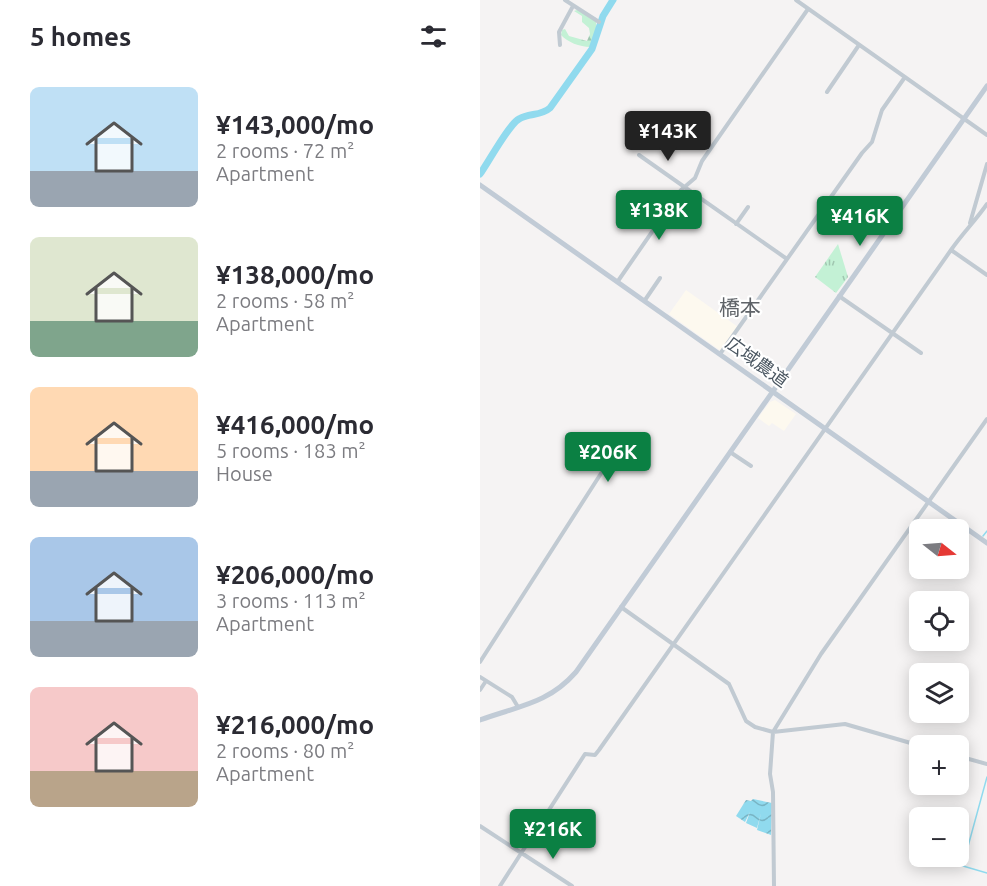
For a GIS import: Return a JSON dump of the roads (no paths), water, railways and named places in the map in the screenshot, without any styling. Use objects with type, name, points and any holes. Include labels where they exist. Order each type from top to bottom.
[{"type":"street","points":[[565,0],[599,22]]},
{"type":"street","points":[[796,0],[987,135]]},
{"type":"street","points":[[560,45],[559,32],[573,6]]},
{"type":"street","points":[[618,280],[681,190],[695,178],[702,161],[808,9]]},
{"type":"street","points":[[827,92],[859,45]]},
{"type":"street","points":[[720,354],[862,153],[870,146],[882,110],[905,77]]},
{"type":"street","points":[[480,720],[539,701],[567,682],[987,86]]},
{"type":"street","points":[[639,155],[787,259]]},
{"type":"street","points":[[969,223],[987,164]]},
{"type":"street","name":"広域農道","points":[[482,188],[618,280],[772,392],[987,543]]},
{"type":"street","points":[[500,886],[585,754],[595,755],[599,750],[969,223],[987,204]]},
{"type":"street","points":[[736,224],[747,207]]},
{"type":"street","points":[[951,250],[987,274]]},
{"type":"street","points":[[645,300],[660,278]]},
{"type":"street","points":[[839,296],[921,353]]},
{"type":"street","points":[[774,886],[773,792],[770,774],[772,732],[821,654],[987,419]]},
{"type":"street","points":[[730,452],[751,466]]},
{"type":"street","points":[[480,662],[609,461]]},
{"type":"street","points":[[621,607],[729,684],[746,722],[755,727],[772,732],[845,724],[909,743]]},
{"type":"street","points":[[480,677],[512,697],[518,708]]},
{"type":"street","points":[[480,690],[486,681]]},
{"type":"street","points":[[969,759],[987,764]]},
{"type":"street","points":[[480,826],[572,886]]},
{"type":"water","points":[[746,800],[772,803],[771,835],[757,830],[761,813],[757,828],[746,823],[750,812],[745,822],[736,816]]},
{"type":"waterway","points":[[480,174],[515,122],[550,108],[592,49],[603,16],[613,0]]},
{"type":"waterway","points":[[983,536],[987,531]]},
{"type":"waterway","points":[[969,843],[987,777]]},
{"type":"waterway","points":[[966,867],[987,873]]},
{"type":"district","name":"橋本","points":[[740,308]]}]
